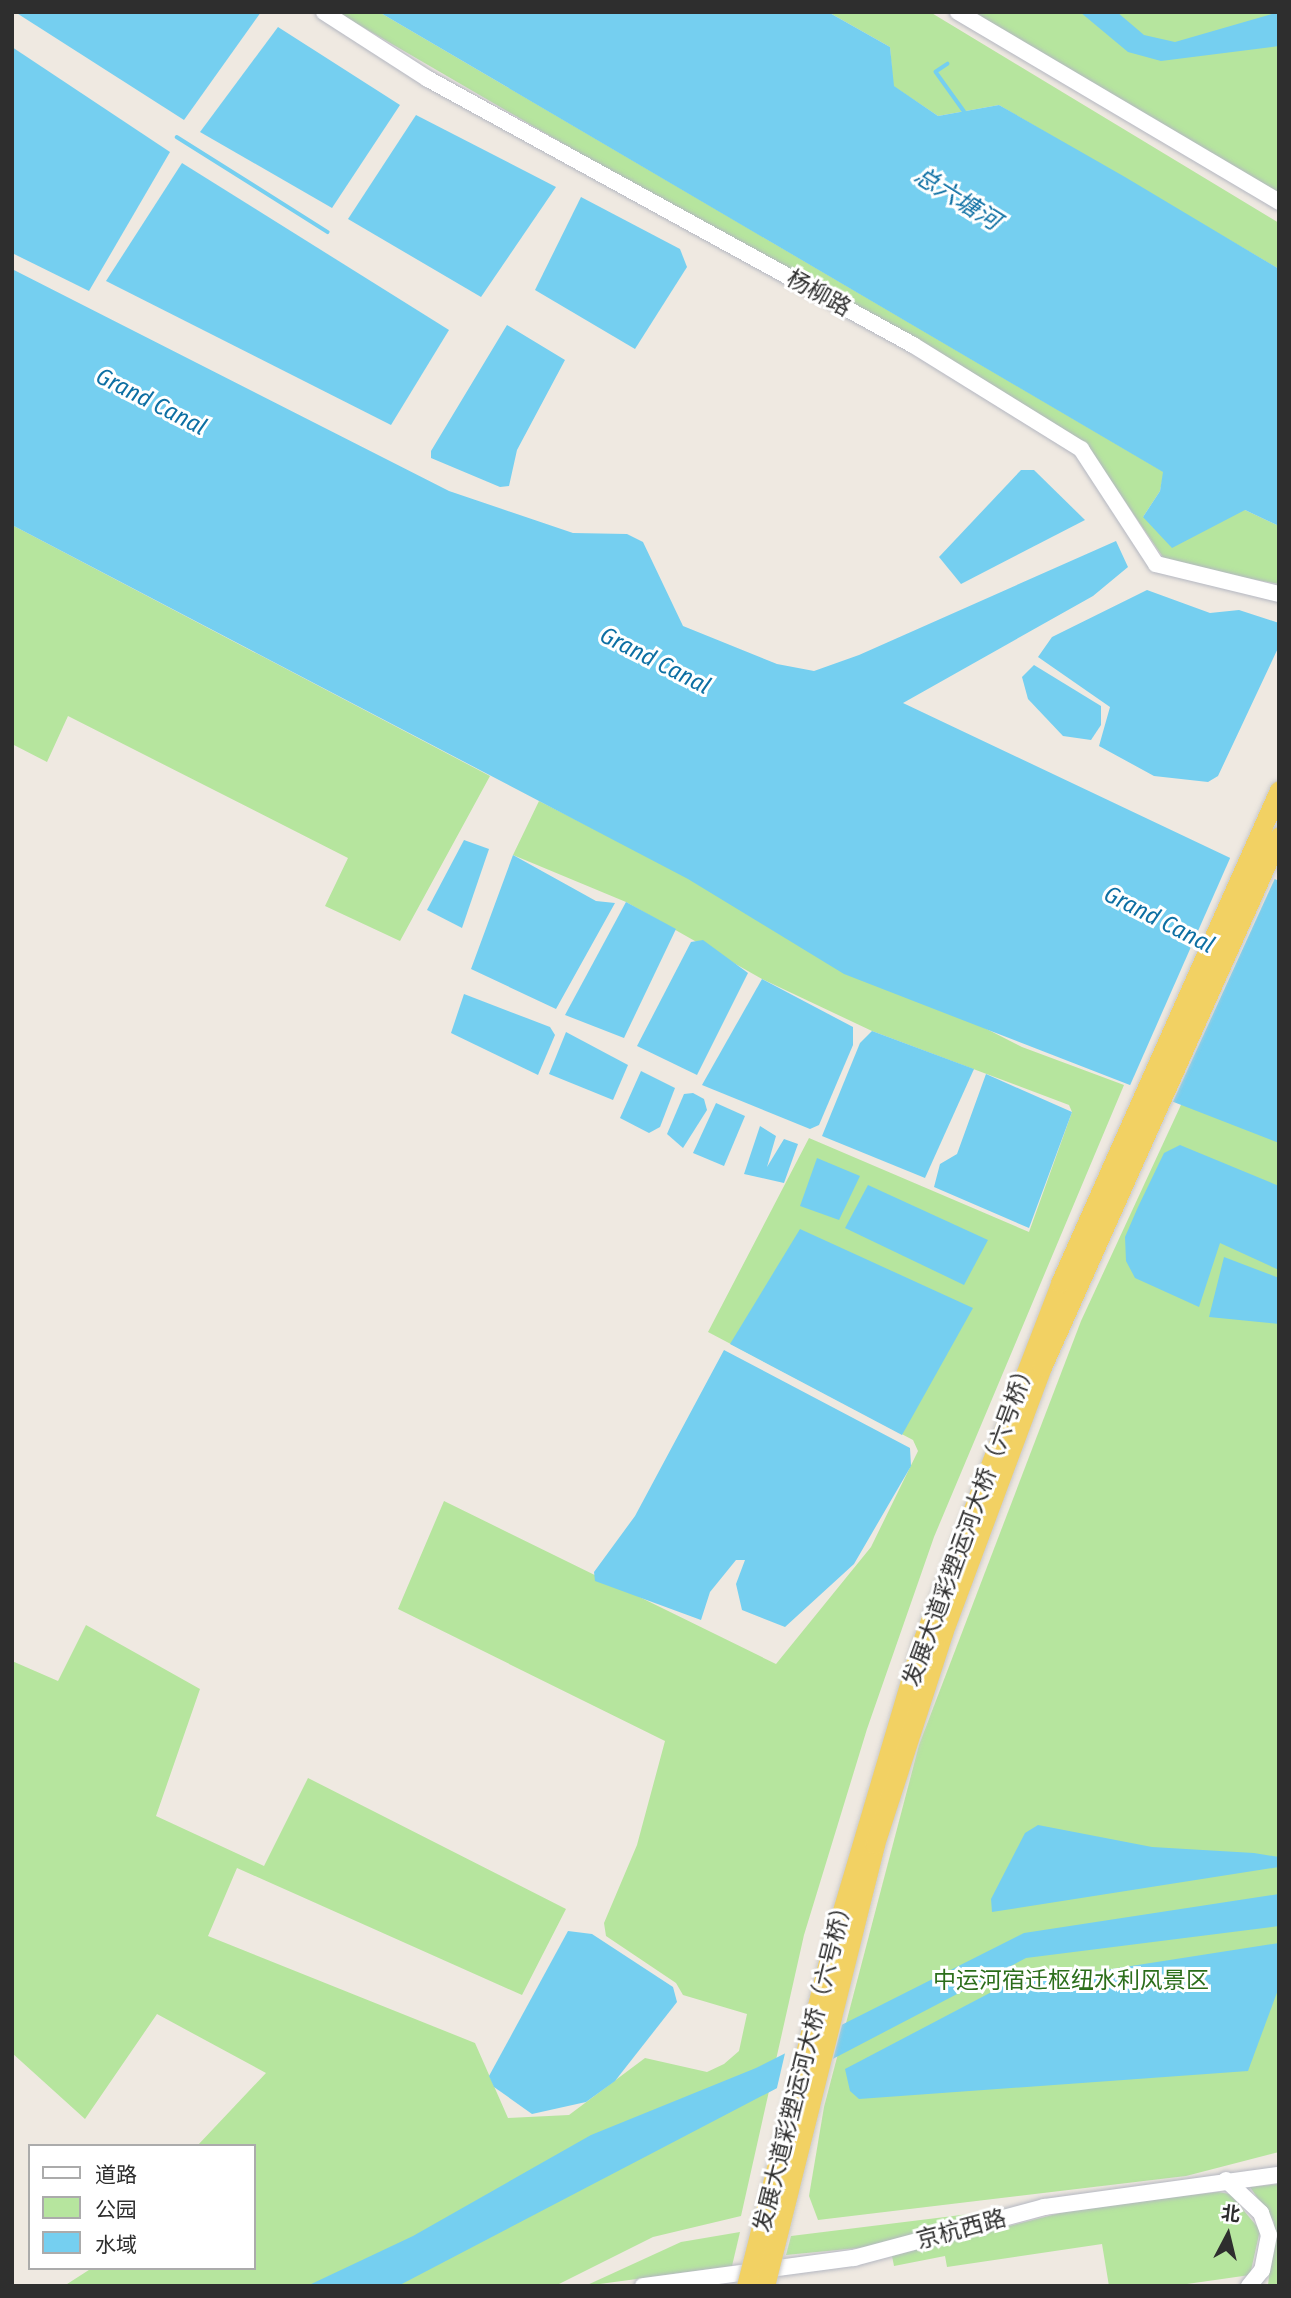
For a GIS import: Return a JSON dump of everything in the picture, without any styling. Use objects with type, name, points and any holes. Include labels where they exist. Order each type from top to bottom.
[{"type":"main road","name":"发展大道彩塑运河大桥（六号桥）","points":[[746,2286],[833,1941],[921,1644],[1060,1283],[1279,790]]},
{"type":"main road","name":"发展大道彩塑运河大桥（六号桥）","points":[[765,2286],[875,1844],[943,1633],[1042,1367],[1279,836]]},
{"type":"street","name":"杨柳路","points":[[324,12],[428,79],[913,345],[1081,449],[1156,564],[1279,594]]},
{"type":"street","points":[[958,12],[1279,202]]},
{"type":"street","name":"京杭西路","points":[[643,2286],[855,2258],[1044,2207],[1226,2180],[1279,2175]]},
{"type":"street","points":[[1226,2180],[1261,2213],[1269,2235],[1262,2270],[1249,2286]]},
{"type":"green space","points":[[337,12],[379,12],[1164,472],[1160,491],[1143,517],[1245,510],[1279,526],[1279,584],[1167,563],[1090,450]]},
{"type":"green space","points":[[828,12],[930,12],[1279,223],[1279,269],[999,105],[938,116],[893,86],[890,47]]},
{"type":"green space","points":[[971,12],[1279,12],[1279,197]]},
{"type":"green space","points":[[12,525],[490,776],[400,941],[325,906],[348,858],[68,716],[47,762],[12,744]]},
{"type":"green space","points":[[539,801],[1022,1047],[1124,1085],[934,1537],[867,1729],[804,1935],[741,2216],[653,2237],[555,2286],[64,2286],[89,2270],[256,2270],[256,2144],[199,2144],[266,2073],[157,2014],[85,2119],[12,2053],[12,1661],[58,1681],[86,1625],[200,1689],[156,1816],[264,1866],[308,1778],[566,1909],[522,1995],[237,1868],[208,1936],[475,2043],[508,2118],[569,2115],[645,2058],[707,2072],[724,2064],[739,2051],[747,2014],[683,1995],[676,1983],[606,1936],[604,1923],[637,1845],[665,1741],[398,1609],[444,1501],[776,1664],[871,1547],[918,1451],[913,1440],[708,1332],[809,1138],[1029,1232],[1072,1112],[1069,1105],[872,1031],[762,979],[626,902],[513,855]]},
{"type":"green space","name":"中运河宿迁枢纽水利风景区","points":[[1279,893],[1279,2152],[1186,2176],[818,2220],[809,2196],[824,2107],[919,1745],[1081,1321]]},
{"type":"green space","points":[[1279,2184],[1279,2286],[1268,2286],[1274,2222],[1250,2187]]},
{"type":"green space","points":[[1218,2192],[1230,2194],[1260,2230],[1250,2275],[1173,2286],[1109,2286],[1102,2244],[947,2267],[945,2256],[894,2266],[892,2256],[1084,2207]]},
{"type":"green space","points":[[1019,2208],[889,2245],[786,2255],[791,2236]]},
{"type":"green space","points":[[740,2232],[732,2266],[585,2286],[681,2242]]},
{"type":"water","points":[[15,12],[261,12],[184,120]]},
{"type":"water","name":"总六塘河","points":[[379,12],[828,12],[890,47],[894,86],[938,116],[999,105],[1279,269],[1279,526],[1245,510],[1172,548],[1143,517],[1160,491],[1163,472]]},
{"type":"water","points":[[1080,12],[1117,12],[1144,35],[1175,42],[1279,12],[1279,46],[1161,61],[1128,52]]},
{"type":"water","points":[[278,27],[400,105],[332,208],[200,132]]},
{"type":"water","points":[[12,47],[170,152],[89,291],[12,253]]},
{"type":"water","points":[[416,115],[556,187],[481,297],[348,219]]},
{"type":"water","points":[[182,163],[449,330],[391,425],[106,281]]},
{"type":"water","points":[[581,197],[680,249],[687,267],[635,349],[535,290]]},
{"type":"water","name":"Grand Canal","points":[[12,269],[449,491],[573,533],[627,534],[643,542],[683,626],[777,664],[814,671],[859,655],[1116,541],[1128,567],[1093,596],[903,703],[1279,881],[1279,1143],[844,974],[688,879],[12,525]]},
{"type":"water","points":[[507,325],[565,360],[517,450],[509,486],[500,487],[431,458],[431,451]]},
{"type":"water","points":[[1021,470],[1034,470],[1085,520],[961,584],[939,557]]},
{"type":"water","points":[[1147,590],[1210,613],[1239,610],[1279,623],[1279,646],[1218,776],[1208,782],[1154,776],[1099,746],[1110,707],[1038,657],[1052,637]]},
{"type":"water","points":[[1034,665],[1101,706],[1101,725],[1091,740],[1063,736],[1028,699],[1022,677]]},
{"type":"water","points":[[464,840],[489,849],[462,928],[427,910]]},
{"type":"water","points":[[513,855],[596,901],[615,903],[556,1009],[471,969]]},
{"type":"water","points":[[626,902],[676,929],[624,1038],[565,1015]]},
{"type":"water","points":[[703,940],[748,973],[697,1075],[637,1046],[691,942]]},
{"type":"water","points":[[762,979],[853,1027],[853,1045],[819,1125],[810,1129],[702,1085]]},
{"type":"water","points":[[464,994],[550,1027],[555,1035],[538,1075],[451,1033]]},
{"type":"water","points":[[872,1031],[974,1069],[925,1178],[822,1136],[860,1043]]},
{"type":"water","points":[[566,1032],[628,1065],[613,1100],[549,1074]]},
{"type":"water","points":[[641,1071],[675,1088],[660,1127],[649,1133],[620,1118]]},
{"type":"water","points":[[986,1074],[1072,1112],[1029,1228],[934,1187],[940,1164],[957,1154]]},
{"type":"water","points":[[693,1093],[704,1099],[707,1110],[683,1148],[667,1134],[684,1094]]},
{"type":"water","points":[[716,1103],[745,1116],[724,1166],[693,1153]]},
{"type":"water","points":[[760,1126],[776,1136],[767,1167],[784,1139],[798,1144],[784,1183],[744,1174]]},
{"type":"water","points":[[1180,1145],[1279,1186],[1279,1270],[1220,1243],[1199,1307],[1135,1278],[1126,1261],[1125,1237],[1138,1207],[1164,1153]]},
{"type":"water","points":[[817,1158],[860,1176],[839,1220],[800,1206]]},
{"type":"water","points":[[868,1185],[988,1240],[964,1285],[845,1228]]},
{"type":"water","points":[[800,1229],[973,1308],[902,1435],[730,1344]]},
{"type":"water","points":[[1224,1257],[1279,1278],[1279,1324],[1209,1317]]},
{"type":"water","points":[[724,1350],[910,1448],[911,1466],[854,1564],[785,1627],[742,1610],[736,1584],[745,1560],[736,1560],[710,1592],[701,1620],[595,1581],[594,1572],[635,1516]]},
{"type":"water","points":[[1038,1825],[1152,1847],[1279,1857],[1279,1867],[992,1912],[991,1899],[1025,1833]]},
{"type":"water","points":[[1279,1894],[1279,1926],[1026,1958],[398,2286],[307,2286],[413,2236],[591,2135],[756,2068],[1024,1933]]},
{"type":"water","points":[[568,1931],[592,1934],[673,1987],[677,2002],[615,2081],[586,2102],[532,2114],[494,2087],[489,2076]]},
{"type":"water","points":[[1279,1943],[1279,1987],[1248,2071],[859,2099],[850,2091],[845,2069],[1003,1986]]},
{"type":"pier","points":[[1279,756],[1279,859],[1246,840],[1244,828]]},
{"type":"pier","points":[[1231,856],[1276,876],[1171,1106],[1128,1090]]},
{"type":"pier","points":[[843,2021],[832,2063],[776,2092],[786,2049]]},
{"type":"waterway","points":[[948,64],[936,72],[964,111]]},
{"type":"waterway","points":[[177,137],[328,232]]}]
